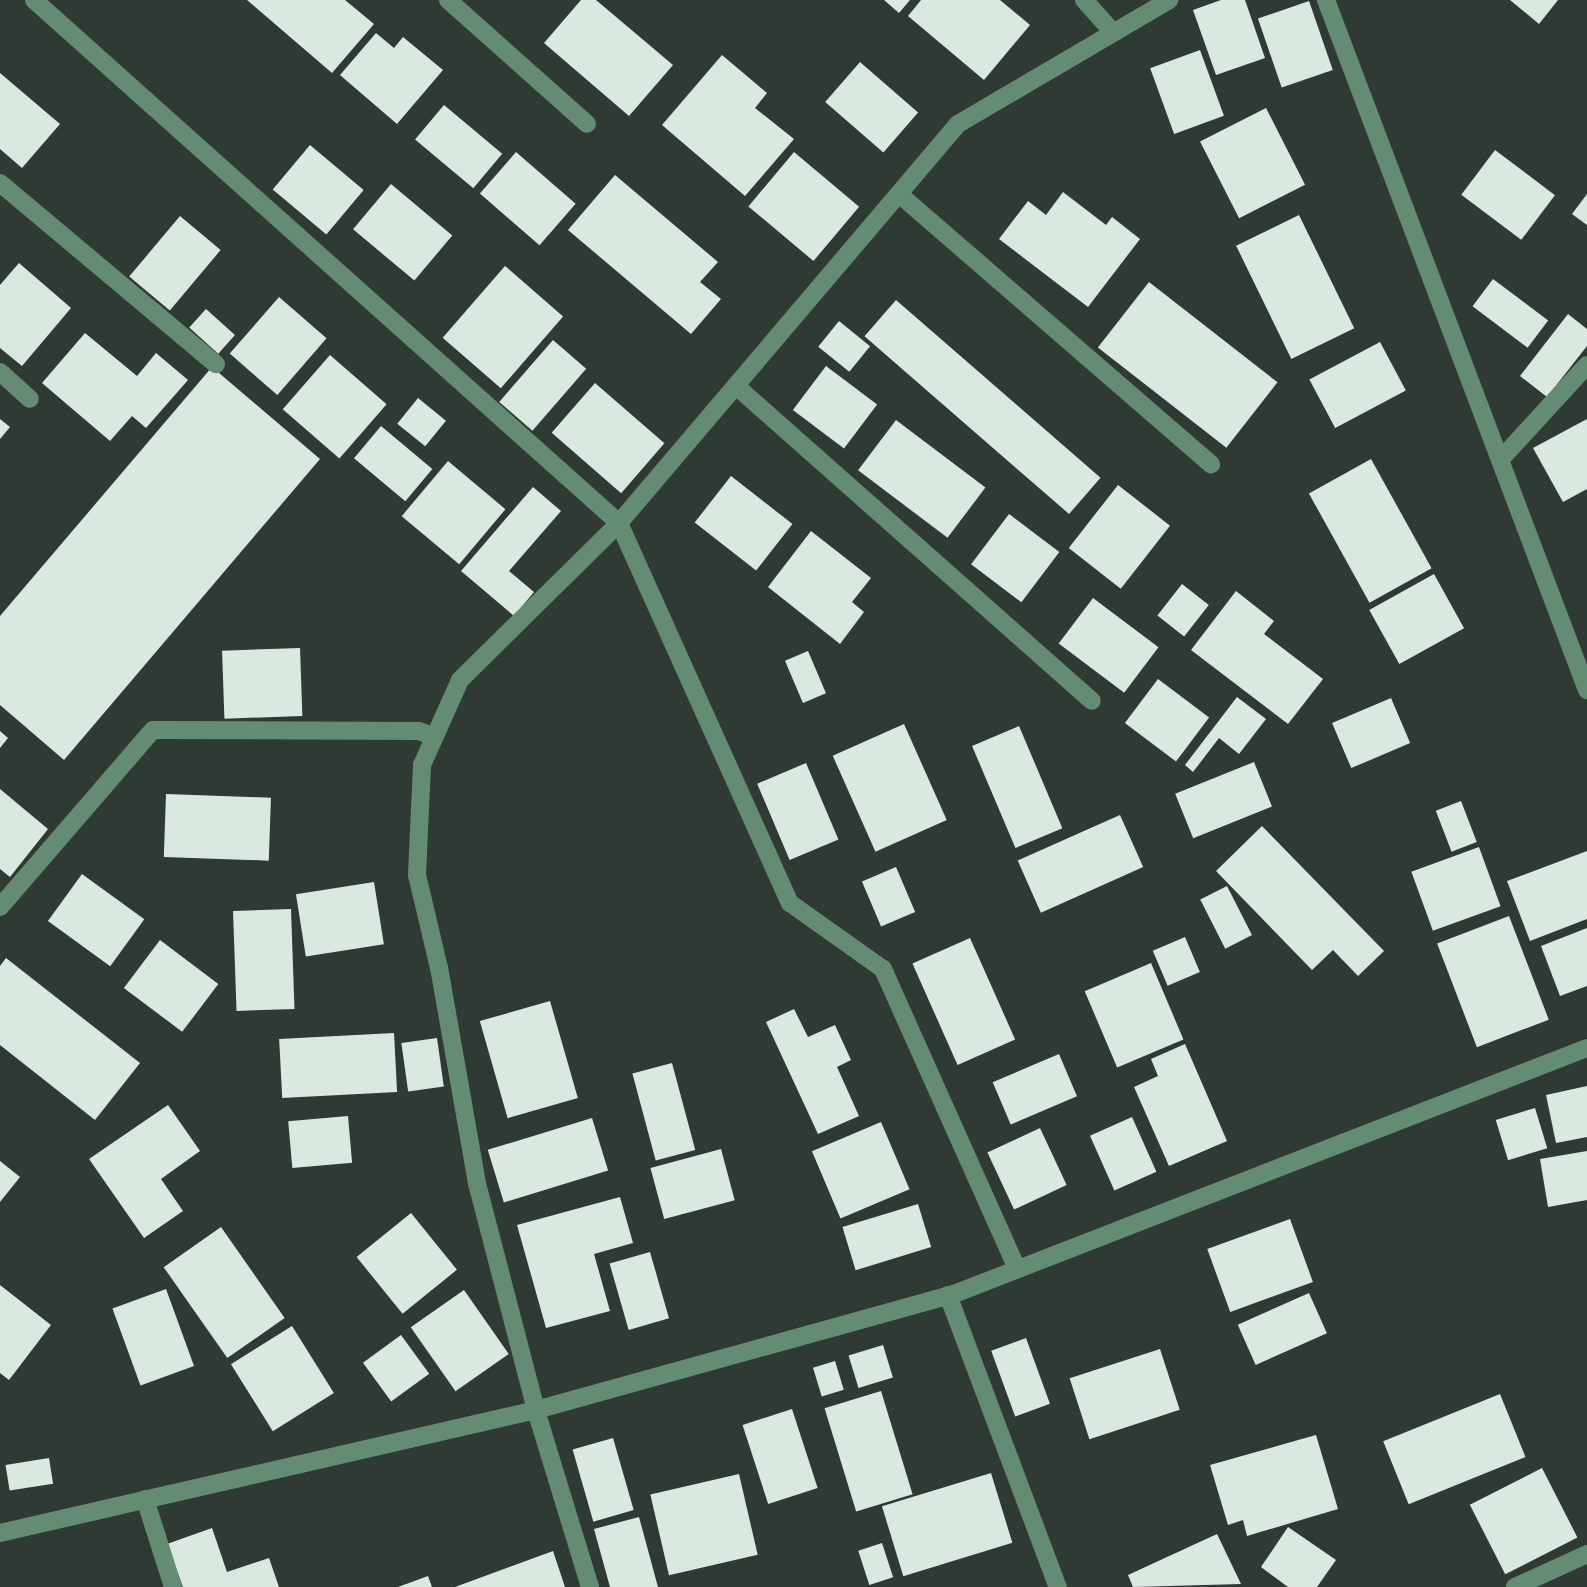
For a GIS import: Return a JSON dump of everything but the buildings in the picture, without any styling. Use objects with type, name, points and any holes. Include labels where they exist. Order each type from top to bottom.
[{"type":"street","points":[[34,0],[619,523],[790,903],[883,969],[1017,1269]]},
{"type":"street","points":[[448,0],[587,124]]},
{"type":"street","points":[[1084,0],[1112,31]]},
{"type":"street","points":[[590,1587],[536,1410],[477,1183],[439,968],[417,874],[422,765],[460,680],[619,523],[958,124],[1112,31],[1169,0]]},
{"type":"street","points":[[1326,0],[1587,690]]},
{"type":"street","points":[[0,183],[216,364]]},
{"type":"street","points":[[899,194],[1211,464]]},
{"type":"street","points":[[1500,460],[1587,365]]},
{"type":"street","points":[[0,372],[30,399]]},
{"type":"street","points":[[736,386],[1092,701]]},
{"type":"street","points":[[0,907],[153,730],[419,731],[433,736]]},
{"type":"street","points":[[0,1532],[536,1410],[948,1295],[1587,1048]]},
{"type":"street","points":[[948,1295],[1058,1587]]},
{"type":"street","points":[[145,1499],[173,1587]]},
{"type":"street","points":[[1515,1587],[1587,1554]]}]
